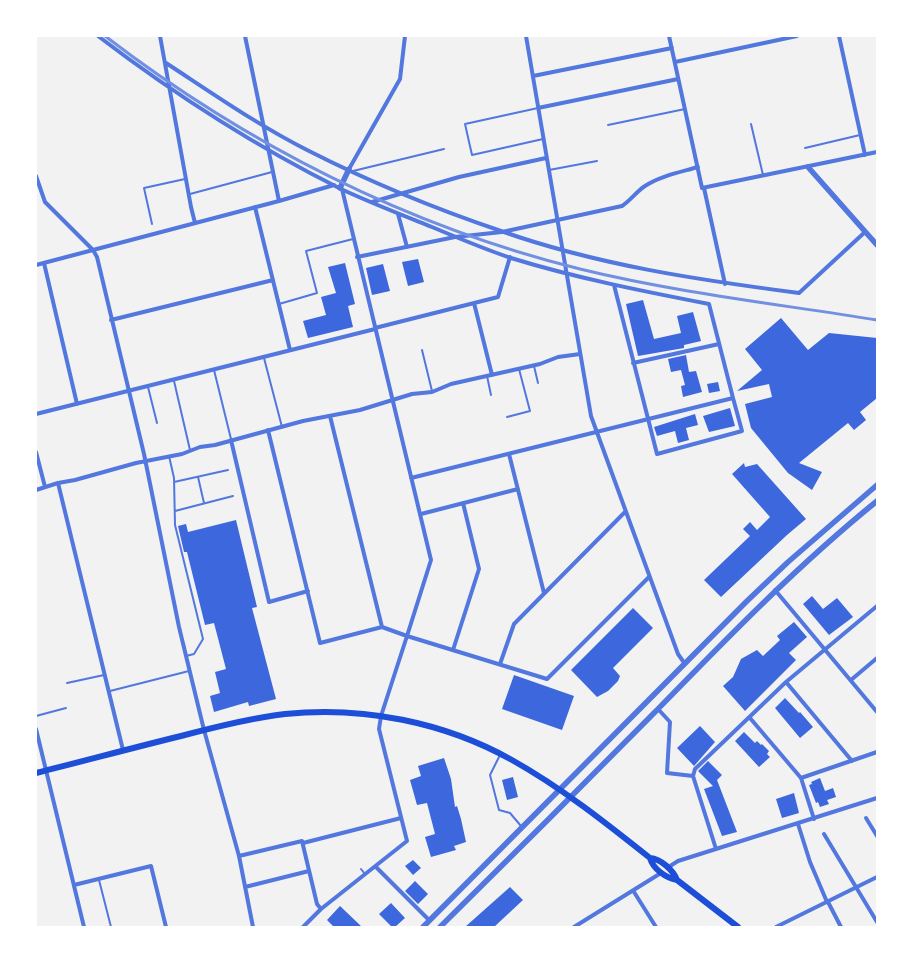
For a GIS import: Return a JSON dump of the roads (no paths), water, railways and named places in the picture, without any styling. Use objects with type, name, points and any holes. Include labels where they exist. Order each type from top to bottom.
[{"type":"main road","points":[[36,773],[250,719],[285,714],[341,712],[381,716],[437,728],[460,736],[501,754],[559,789],[650,858],[656,859],[674,873],[677,880],[738,927]]},
{"type":"main road","points":[[650,858],[652,865],[669,879],[677,880]]},
{"type":"street","points":[[98,36],[171,90],[267,149],[341,189],[398,214],[510,257],[566,274],[709,304],[742,431],[657,454],[647,420],[614,285]]},
{"type":"street","points":[[160,36],[195,223]]},
{"type":"street","points":[[245,36],[267,149],[279,201]]},
{"type":"street","points":[[303,927],[321,909],[407,841],[379,729],[381,716],[431,560],[341,189],[400,79],[405,36]]},
{"type":"street","points":[[526,36],[591,416],[678,654],[685,664]]},
{"type":"street","points":[[669,36],[702,188],[704,188],[725,284]]},
{"type":"street","points":[[675,62],[797,36]]},
{"type":"street","points":[[839,36],[865,155]]},
{"type":"street","points":[[533,76],[672,48]]},
{"type":"street","points":[[166,63],[262,124],[308,150],[402,193],[502,232],[563,249],[652,270],[725,284],[799,293],[865,232]]},
{"type":"street","points":[[538,108],[678,79]]},
{"type":"street","points":[[704,188],[877,152]]},
{"type":"street","points":[[372,202],[459,177],[546,158]]},
{"type":"street","points":[[357,257],[456,237],[502,232],[622,206],[644,186],[698,167]]},
{"type":"street","points":[[808,167],[865,232],[876,242]]},
{"type":"street","points":[[36,176],[45,202],[93,250],[97,257],[145,461],[186,656],[204,730],[238,856],[252,927]]},
{"type":"street","points":[[36,265],[334,185]]},
{"type":"street","points":[[255,207],[290,350]]},
{"type":"street","points":[[398,214],[407,247]]},
{"type":"street","points":[[36,414],[498,297],[510,257]]},
{"type":"street","points":[[44,263],[77,404]]},
{"type":"street","points":[[111,320],[273,280]]},
{"type":"street","points":[[474,303],[489,375]]},
{"type":"street","points":[[633,363],[719,344]]},
{"type":"street","points":[[36,490],[58,482],[75,480],[91,474],[191,451],[268,430],[282,428],[302,421],[330,416],[412,394],[432,391],[451,384],[534,365],[558,357],[580,354]]},
{"type":"street","points":[[411,478],[733,398]]},
{"type":"street","points":[[330,416],[382,627]]},
{"type":"street","points":[[268,430],[320,643],[382,627],[547,679],[649,577]]},
{"type":"street","points":[[231,440],[269,602],[308,591]]},
{"type":"street","points":[[36,452],[45,488]]},
{"type":"street","points":[[509,454],[544,593]]},
{"type":"street","points":[[58,482],[123,750]]},
{"type":"street","points":[[422,927],[783,567],[877,485]]},
{"type":"street","points":[[421,514],[518,489]]},
{"type":"street","points":[[440,927],[658,709],[729,634],[809,558],[877,500]]},
{"type":"street","points":[[453,650],[479,569],[463,504]]},
{"type":"street","points":[[500,664],[514,624],[625,512]]},
{"type":"street","points":[[775,590],[877,712]]},
{"type":"street","points":[[716,849],[693,776],[695,769],[786,682],[877,606]]},
{"type":"street","points":[[851,680],[877,658]]},
{"type":"street","points":[[786,682],[852,760]]},
{"type":"street","points":[[873,707],[877,703]]},
{"type":"street","points":[[658,709],[670,722],[667,773],[693,776]]},
{"type":"street","points":[[750,718],[800,778],[814,819]]},
{"type":"street","points":[[36,729],[84,927]]},
{"type":"street","points":[[800,778],[877,752]]},
{"type":"street","points":[[667,868],[678,861],[877,798]]},
{"type":"street","points":[[238,856],[302,841],[303,843],[401,818]]},
{"type":"street","points":[[866,818],[877,836]]},
{"type":"street","points":[[798,824],[810,862],[827,902],[840,927]]},
{"type":"street","points":[[824,834],[877,922]]},
{"type":"street","points":[[303,843],[317,904],[321,909]]},
{"type":"street","points":[[74,885],[151,866],[166,927]]},
{"type":"street","points":[[376,867],[429,920]]},
{"type":"street","points":[[245,887],[309,871]]},
{"type":"street","points":[[574,927],[634,892],[662,873]]},
{"type":"street","points":[[776,927],[877,877]]},
{"type":"street","points":[[634,892],[656,927]]},
{"type":"lane","points":[[538,108],[465,124],[472,155],[543,139]]},
{"type":"lane","points":[[608,126],[686,109]]},
{"type":"lane","points":[[751,124],[763,176]]},
{"type":"lane","points":[[805,148],[861,135]]},
{"type":"lane","points":[[351,170],[444,149]]},
{"type":"lane","points":[[548,170],[597,161]]},
{"type":"lane","points":[[189,194],[272,172]]},
{"type":"lane","points":[[152,224],[144,188],[186,178]]},
{"type":"lane","points":[[279,304],[317,293],[306,251],[353,239]]},
{"type":"lane","points":[[422,350],[432,391]]},
{"type":"lane","points":[[264,357],[282,428]]},
{"type":"lane","points":[[534,365],[538,382]]},
{"type":"lane","points":[[507,417],[530,411],[518,368]]},
{"type":"lane","points":[[214,369],[231,440]]},
{"type":"lane","points":[[489,375],[491,395]]},
{"type":"lane","points":[[173,380],[191,451]]},
{"type":"lane","points":[[148,386],[157,423]]},
{"type":"lane","points":[[169,455],[174,482],[175,525],[203,639],[194,654],[186,656]]},
{"type":"lane","points":[[174,482],[228,470]]},
{"type":"lane","points":[[198,477],[204,503]]},
{"type":"lane","points":[[175,510],[233,496]]},
{"type":"lane","points":[[109,692],[190,670]]},
{"type":"lane","points":[[67,683],[104,675]]},
{"type":"lane","points":[[36,716],[66,708]]},
{"type":"lane","points":[[501,754],[490,775],[498,810],[510,813],[522,827]]},
{"type":"lane","points":[[351,831],[353,836]]},
{"type":"lane","points":[[361,869],[365,875]]},
{"type":"lane","points":[[99,879],[111,927]]},
{"type":"railway","points":[[105,36],[214,112],[272,146],[330,177],[391,205],[453,230],[516,251],[580,269],[654,285],[728,298],[877,320]]}]
